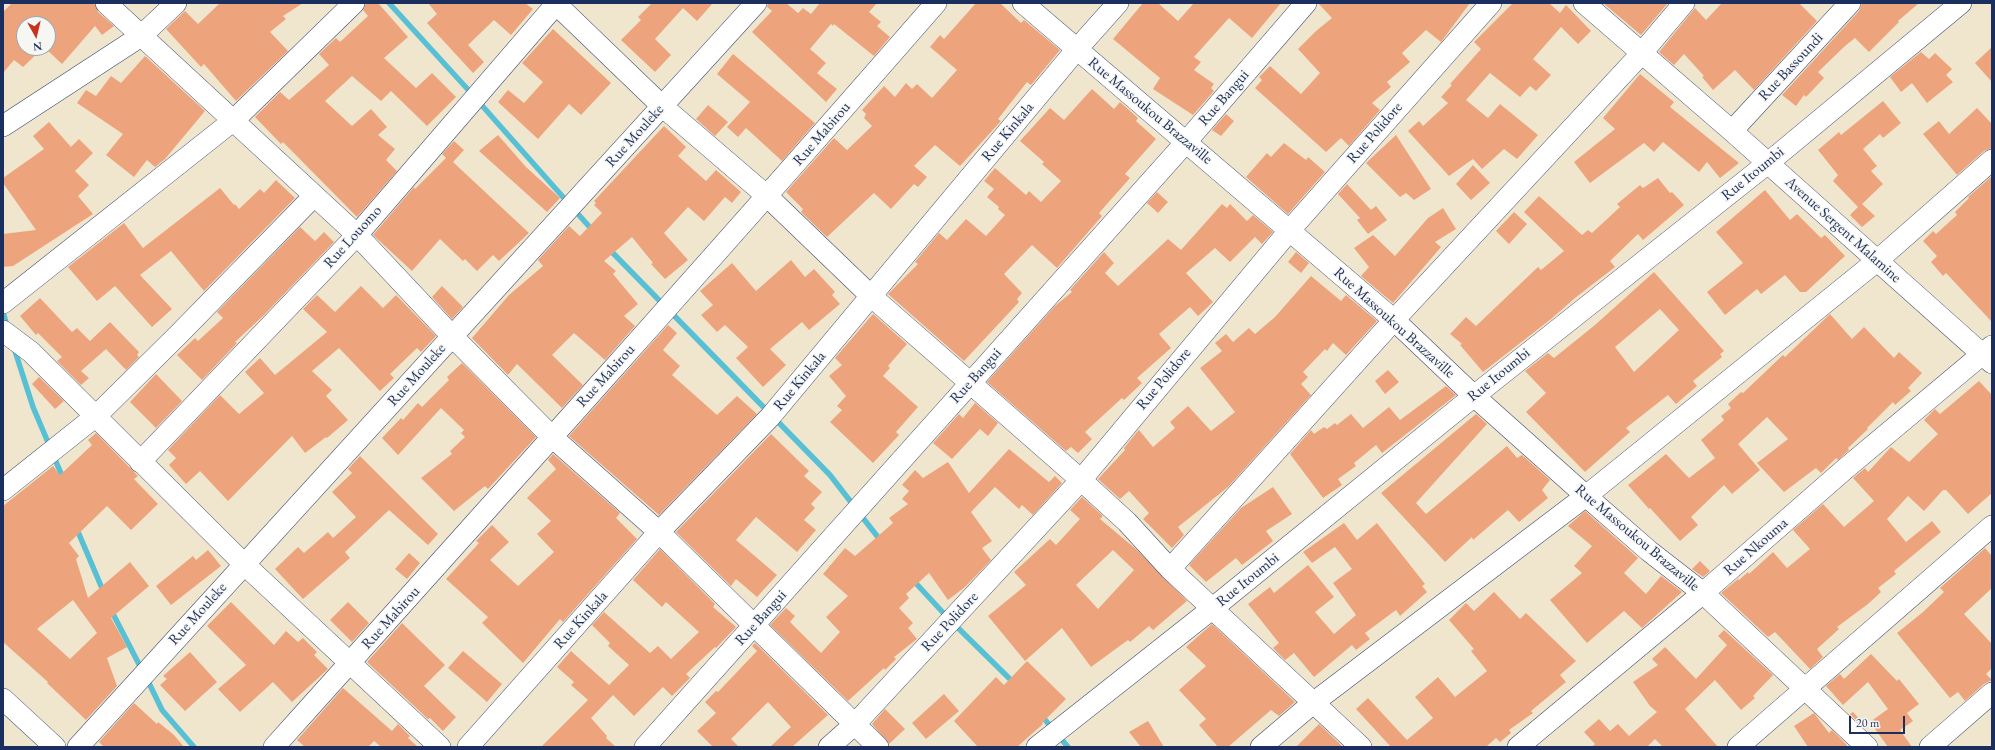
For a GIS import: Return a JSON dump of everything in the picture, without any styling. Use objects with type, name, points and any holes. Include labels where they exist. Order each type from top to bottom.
[{"type":"street","points":[[106,3],[357,235],[452,336],[551,436],[659,532],[878,747]]},
{"type":"street","points":[[3,126],[141,36],[176,3]]},
{"type":"street","points":[[3,303],[234,120],[354,3]]},
{"type":"street","points":[[556,3],[662,106],[767,196],[871,296],[1127,522],[1170,570],[1213,608],[1361,747]]},
{"type":"street","name":"Rue Louomo","points":[[140,462],[357,235],[556,3]]},
{"type":"street","name":"Rue Mouleke","points":[[78,747],[756,3]]},
{"type":"street","name":"Rue Mabirou","points":[[274,747],[445,559],[551,436],[767,196],[936,3]]},
{"type":"street","name":"Rue Massoukou Brazzaville","points":[[1022,3],[1394,320],[1474,396],[1586,496],[1649,551],[1703,593],[1867,747]]},
{"type":"street","name":"Rue Kinkala","points":[[468,747],[659,532],[770,417],[1118,3]]},
{"type":"street","name":"Rue Bangui","points":[[644,747],[755,625],[1186,142],[1306,3]]},
{"type":"street","name":"Rue Polidore","points":[[829,747],[854,724],[1081,480],[1289,230],[1491,3]]},
{"type":"street","name":"Avenue Sergent Malamine","points":[[1584,3],[1988,354]]},
{"type":"street","points":[[1170,570],[1394,320],[1641,54],[1684,3]]},
{"type":"street","name":"Rue Bassoundi","points":[[1732,131],[1850,3]]},
{"type":"street","name":"Rue Itoumbi","points":[[1037,747],[1213,608],[1474,396],[1768,163],[1961,3]]},
{"type":"street","points":[[1261,747],[1313,703],[1586,496],[1878,260],[1992,160]]},
{"type":"street","points":[[3,490],[96,416],[178,335],[314,196]]},
{"type":"street","points":[[3,331],[31,352],[244,564],[440,747]]},
{"type":"street","name":"Rue Nkouma","points":[[1518,747],[1703,593],[1845,469],[1988,354]]},
{"type":"street","points":[[1738,747],[1992,526]]},
{"type":"street","points":[[1930,747],[1992,693]]},
{"type":"street","points":[[5,705],[55,747]]},
{"type":"building","points":[[12,3],[94,3],[98,12],[114,26],[102,35],[95,26],[62,64],[54,56],[56,56],[56,16],[16,16],[16,56],[35,56],[23,67],[14,60],[3,73],[3,12]]},
{"type":"building","points":[[220,3],[303,3],[283,16],[286,19],[270,32],[288,51],[236,101],[204,64],[201,67],[166,29],[185,11],[198,24]]},
{"type":"building","points":[[366,3],[378,3],[408,37],[384,58],[416,88],[432,73],[456,97],[427,126],[391,91],[381,101],[352,76],[325,101],[352,126],[371,109],[387,127],[378,135],[395,149],[386,160],[397,171],[357,217],[283,142],[281,144],[255,117],[280,92],[289,100],[329,65],[319,54],[336,38],[340,42],[368,16],[363,10]]},
{"type":"building","points":[[428,3],[525,3],[533,9],[511,35],[494,20],[468,45],[484,62],[473,73],[427,23],[437,14]]},
{"type":"building","points":[[652,3],[713,3],[697,21],[683,8],[655,39],[671,55],[655,72],[621,40],[641,20],[638,17]]},
{"type":"building","points":[[768,3],[786,3],[798,13],[803,8],[811,14],[820,3],[877,3],[869,12],[881,22],[877,26],[890,37],[874,56],[834,24],[833,26],[831,24],[810,49],[826,63],[817,73],[837,89],[826,102],[752,32],[772,11],[767,7]]},
{"type":"building","points":[[976,3],[1000,3],[1021,23],[1024,20],[1060,50],[1031,85],[1027,82],[998,119],[1001,121],[960,166],[935,145],[914,166],[927,177],[918,187],[914,184],[891,209],[874,193],[827,237],[801,212],[803,209],[786,192],[834,138],[847,150],[872,126],[864,118],[866,114],[862,110],[884,86],[895,97],[906,83],[912,89],[917,84],[932,98],[957,70],[930,47],[940,35],[944,39]]},
{"type":"building","points":[[1143,3],[1158,3],[1178,21],[1194,3],[1281,3],[1252,38],[1229,18],[1194,57],[1201,62],[1194,70],[1214,84],[1211,88],[1214,91],[1193,115],[1153,89],[1160,78],[1113,39]]},
{"type":"building","points":[[1318,3],[1470,3],[1441,42],[1426,30],[1402,53],[1410,62],[1387,82],[1391,87],[1372,103],[1380,110],[1349,146],[1341,138],[1326,152],[1255,88],[1262,80],[1259,77],[1270,66],[1301,94],[1320,73],[1298,49],[1332,18]]},
{"type":"building","points":[[1513,3],[1549,3],[1560,13],[1566,5],[1591,31],[1578,44],[1561,27],[1533,59],[1551,75],[1536,91],[1530,86],[1520,97],[1490,73],[1466,100],[1488,118],[1500,104],[1538,135],[1517,159],[1504,149],[1482,169],[1473,159],[1449,176],[1408,131],[1419,121],[1423,126],[1448,103],[1441,97],[1452,85],[1450,84],[1481,49],[1474,42]]},
{"type":"building","points":[[1603,3],[1668,3],[1641,35]]},
{"type":"building","points":[[1722,3],[1799,3],[1817,21],[1754,90],[1735,70],[1713,90],[1702,77],[1704,76],[1684,54],[1674,65],[1659,52],[1695,8],[1706,20]]},
{"type":"building","points":[[1862,3],[1919,3],[1898,21],[1899,22],[1869,52],[1855,38],[1845,46],[1818,72],[1824,78],[1806,97],[1804,95],[1796,106],[1782,95],[1859,11]]},
{"type":"building","points":[[553,29],[611,83],[581,115],[569,104],[538,139],[498,102],[508,90],[524,103],[543,82],[522,63]]},
{"type":"building","points":[[1992,47],[1992,82],[1975,63]]},
{"type":"building","points":[[1921,52],[1929,59],[1935,53],[1952,69],[1946,75],[1953,82],[1927,103],[1912,83],[1901,92],[1890,77]]},
{"type":"building","points":[[733,54],[815,123],[782,161],[746,128],[738,137],[727,127],[750,102],[717,74]]},
{"type":"building","points":[[145,56],[205,111],[165,159],[155,167],[147,160],[134,177],[106,155],[123,134],[77,103],[86,90],[96,96],[111,76],[121,83]]},
{"type":"building","points":[[1640,74],[1674,102],[1670,107],[1739,163],[1720,178],[1707,162],[1699,172],[1663,142],[1654,152],[1644,143],[1590,183],[1574,162],[1615,129],[1603,118]]},
{"type":"building","points":[[1092,89],[1114,109],[1120,102],[1138,118],[1136,121],[1156,139],[1125,174],[1130,178],[1099,213],[1102,216],[1057,268],[1032,245],[1004,274],[1022,293],[1017,299],[1019,302],[964,361],[888,294],[918,264],[915,262],[939,233],[947,240],[966,219],[986,236],[1005,215],[998,209],[999,207],[987,197],[994,189],[984,181],[995,168],[1026,195],[1029,191],[1041,202],[1061,181],[1042,164],[1044,162],[1020,141],[1050,108],[1064,120]]},
{"type":"building","points":[[1883,101],[1901,123],[1883,138],[1880,134],[1863,149],[1877,166],[1871,171],[1883,184],[1862,204],[1875,216],[1862,227],[1850,215],[1858,207],[1833,181],[1838,175],[1818,150],[1839,132],[1841,135]]},
{"type":"building","points":[[708,105],[728,122],[715,136],[696,119]]},
{"type":"building","points":[[1977,108],[1992,124],[1992,148],[1984,151],[1957,175],[1923,134],[1939,121],[1949,134]]},
{"type":"building","points":[[1226,114],[1234,121],[1221,136],[1212,130]]},
{"type":"building","points":[[49,122],[71,147],[79,139],[93,153],[75,171],[89,185],[78,196],[93,214],[13,266],[3,267],[3,234],[36,230],[3,183],[3,178],[44,149],[33,136]]},
{"type":"building","points":[[664,126],[686,147],[678,156],[706,181],[716,170],[741,192],[732,203],[725,197],[704,221],[688,207],[664,233],[688,260],[665,279],[651,264],[653,263],[632,237],[604,261],[616,271],[613,274],[638,304],[624,316],[635,326],[605,360],[574,333],[552,355],[583,385],[562,408],[517,364],[508,375],[472,338],[509,295],[543,266],[538,260],[569,226],[580,236],[602,213],[594,205],[596,203],[594,201]]},
{"type":"building","points":[[498,135],[526,167],[560,198],[547,212],[479,151]]},
{"type":"building","points":[[1396,135],[1431,189],[1414,200],[1406,193],[1400,197],[1366,163]]},
{"type":"building","points":[[454,141],[464,150],[453,162],[529,233],[499,261],[493,255],[477,271],[465,259],[463,261],[440,239],[412,271],[373,235],[414,187],[415,189],[446,158],[442,154]]},
{"type":"building","points":[[1284,143],[1306,160],[1308,157],[1325,172],[1288,214],[1246,177],[1267,153],[1271,157]]},
{"type":"building","points":[[1473,165],[1490,183],[1471,200],[1456,184]]},
{"type":"building","points":[[1992,176],[1992,322],[1946,273],[1943,276],[1931,262],[1937,256],[1923,241],[1933,231],[1936,234],[1957,215],[1955,212],[1969,198],[1968,197]]},
{"type":"building","points":[[1658,178],[1670,193],[1672,192],[1684,205],[1643,240],[1638,234],[1610,261],[1615,267],[1483,372],[1460,345],[1462,344],[1450,334],[1466,317],[1476,326],[1538,267],[1541,270],[1564,251],[1524,212],[1539,196],[1582,235],[1588,230],[1592,233],[1620,207],[1617,204],[1640,185],[1643,188]]},
{"type":"building","points":[[276,180],[295,198],[204,291],[171,251],[140,275],[172,309],[152,327],[115,286],[97,301],[68,267],[124,223],[143,248],[220,188],[239,209],[260,189],[264,193]]},
{"type":"building","points":[[1347,184],[1371,210],[1376,206],[1387,220],[1368,234],[1357,220],[1360,218],[1338,194]]},
{"type":"building","points":[[1765,190],[1790,220],[1797,214],[1821,238],[1825,235],[1845,256],[1806,292],[1800,292],[1785,275],[1761,294],[1757,289],[1725,315],[1707,292],[1743,263],[1716,232]]},
{"type":"building","points":[[1157,192],[1168,202],[1158,213],[1147,203]]},
{"type":"building","points":[[1222,204],[1227,208],[1230,204],[1247,221],[1253,215],[1273,232],[1262,244],[1255,237],[1230,262],[1215,248],[1186,273],[1213,302],[1198,316],[1190,307],[1159,334],[1171,348],[1137,378],[1142,383],[1124,400],[1122,398],[1085,432],[1092,439],[1078,453],[1071,447],[1066,451],[987,382],[1055,306],[1072,292],[1070,290],[1104,252],[1114,263],[1105,273],[1118,286],[1168,239],[1181,250]]},
{"type":"building","points":[[1443,208],[1456,229],[1435,242],[1441,247],[1393,303],[1361,276],[1369,267],[1354,248],[1373,235],[1395,256],[1428,218]]},
{"type":"building","points":[[1514,212],[1527,224],[1509,244],[1496,231]]},
{"type":"building","points":[[300,227],[315,241],[324,232],[334,242],[264,315],[235,342],[237,343],[202,380],[177,355],[195,338],[198,341],[223,318],[217,312]]},
{"type":"building","points":[[1296,252],[1309,263],[1301,273],[1288,262]]},
{"type":"building","points":[[791,260],[805,277],[814,269],[835,292],[832,295],[840,304],[809,330],[802,322],[770,349],[786,365],[763,387],[736,358],[748,347],[725,325],[717,332],[701,315],[713,305],[700,291],[732,263],[756,291]]},
{"type":"building","points":[[1654,272],[1724,351],[1720,354],[1722,357],[1693,381],[1697,386],[1676,404],[1668,395],[1626,428],[1630,432],[1585,472],[1526,412],[1546,393],[1525,371],[1548,353],[1554,358],[1595,325]],"holes":[[[1660,309],[1679,330],[1634,372],[1615,347]]]},
{"type":"building","points":[[1311,276],[1341,301],[1346,295],[1377,321],[1346,355],[1333,343],[1327,351],[1325,349],[1303,372],[1308,377],[1301,384],[1311,395],[1228,487],[1178,527],[1184,535],[1172,548],[1143,519],[1149,513],[1129,491],[1120,499],[1098,479],[1125,450],[1124,448],[1139,430],[1153,447],[1175,428],[1170,422],[1188,406],[1211,431],[1235,412],[1200,368],[1222,351],[1215,343],[1226,334],[1233,342],[1249,328],[1255,334],[1275,317]]},
{"type":"building","points":[[361,286],[383,308],[396,295],[436,336],[421,352],[417,348],[390,374],[394,378],[380,391],[339,348],[312,371],[332,390],[326,396],[348,420],[327,438],[326,437],[305,453],[292,436],[228,501],[200,471],[186,484],[169,465],[176,458],[168,450],[220,395],[239,414],[264,393],[245,372],[260,358],[275,375],[327,332],[303,309],[317,295],[335,312]]},
{"type":"building","points":[[442,286],[463,307],[452,319],[432,297]]},
{"type":"building","points":[[40,298],[72,332],[77,328],[90,341],[110,322],[139,352],[137,355],[139,357],[126,370],[106,349],[81,371],[89,378],[81,385],[57,361],[62,357],[38,333],[36,335],[20,316]]},
{"type":"building","points":[[873,314],[907,344],[888,366],[890,368],[883,376],[918,407],[896,432],[899,435],[873,463],[830,422],[842,410],[837,406],[846,396],[829,376],[842,365],[835,358]]},
{"type":"building","points":[[1830,314],[1852,339],[1864,327],[1894,358],[1899,352],[1922,373],[1908,388],[1911,391],[1895,405],[1893,402],[1838,460],[1836,458],[1821,473],[1816,468],[1784,492],[1757,463],[1788,439],[1767,417],[1738,444],[1760,470],[1732,494],[1724,485],[1691,517],[1698,525],[1680,541],[1628,485],[1666,454],[1689,478],[1715,458],[1701,440],[1724,420],[1721,416],[1731,408],[1728,404],[1741,392],[1743,393],[1783,355],[1785,357]]},
{"type":"building","points":[[668,325],[677,333],[663,350],[680,366],[672,375],[717,415],[737,396],[757,414],[659,515],[569,436]]},
{"type":"building","points":[[462,363],[536,437],[488,489],[485,486],[454,511],[421,478],[452,454],[450,451],[465,437],[461,433],[464,430],[441,408],[398,455],[382,438],[401,418],[403,420],[418,403],[422,407],[449,380],[447,377]]},
{"type":"building","points":[[1388,370],[1399,382],[1385,394],[1375,381]]},
{"type":"building","points":[[156,374],[182,401],[156,428],[130,402]]},
{"type":"building","points":[[39,377],[64,401],[55,409],[32,384]]},
{"type":"building","points":[[1979,381],[1992,395],[1992,493],[1968,514],[1946,490],[1943,490],[1924,511],[1908,496],[1887,519],[1906,542],[1932,521],[1941,532],[1894,571],[1896,574],[1878,588],[1881,592],[1868,604],[1837,627],[1839,629],[1817,649],[1823,657],[1810,669],[1775,632],[1768,637],[1721,593],[1748,572],[1749,574],[1773,552],[1787,568],[1810,549],[1793,530],[1823,504],[1844,527],[1874,501],[1853,478],[1865,468],[1868,472],[1891,447],[1909,462],[1938,434],[1924,420],[1935,409],[1940,414]]},
{"type":"building","points":[[1446,386],[1456,395],[1382,453],[1376,445],[1354,463],[1356,466],[1338,479],[1342,485],[1323,498],[1290,454],[1311,430],[1314,434],[1324,427],[1327,429],[1335,423],[1337,425],[1351,414],[1363,428],[1389,407],[1400,420]]},
{"type":"building","points":[[975,403],[998,423],[988,436],[980,429],[952,459],[933,443],[959,414],[963,418]]},
{"type":"building","points":[[1476,414],[1487,424],[1416,503],[1426,514],[1507,446],[1517,458],[1522,455],[1550,480],[1542,490],[1548,498],[1519,522],[1508,510],[1473,540],[1472,537],[1445,562],[1381,493]]},
{"type":"building","points":[[96,433],[138,476],[134,479],[158,504],[131,530],[107,506],[69,543],[79,556],[76,559],[88,598],[130,562],[149,586],[111,618],[127,647],[107,658],[117,686],[86,720],[47,683],[48,682],[3,642],[3,506],[53,466],[60,475],[92,445],[88,440]],"holes":[[[73,600],[97,633],[70,659],[37,629]]]},
{"type":"building","points":[[771,434],[809,471],[804,476],[822,492],[811,504],[815,508],[804,520],[816,530],[797,552],[756,517],[736,540],[777,575],[757,597],[736,579],[731,586],[676,532]]},
{"type":"building","points":[[1009,449],[1049,482],[1055,476],[1062,483],[1033,515],[1022,505],[1019,509],[995,487],[971,512],[992,541],[982,548],[991,560],[965,587],[948,600],[929,573],[906,594],[909,598],[899,608],[913,623],[908,628],[917,639],[894,657],[896,659],[885,670],[884,668],[848,701],[770,625],[786,608],[795,616],[790,622],[821,653],[840,632],[826,617],[848,596],[823,574],[845,548],[855,556],[893,523],[889,518],[908,504],[902,499],[909,491],[902,485],[915,470],[923,478],[948,462],[969,493]]},
{"type":"building","points":[[553,454],[620,513],[616,518],[637,539],[563,622],[560,619],[523,663],[482,623],[488,617],[446,579],[479,543],[476,541],[492,525],[509,542],[490,560],[518,586],[554,552],[537,534],[551,521],[527,498],[556,469],[548,460]]},
{"type":"building","points":[[360,456],[438,534],[428,545],[389,510],[345,552],[350,558],[303,599],[275,569],[298,547],[304,553],[328,532],[333,538],[356,517],[332,492],[352,473],[348,469]]},
{"type":"building","points":[[1273,487],[1292,514],[1266,531],[1273,541],[1242,565],[1236,558],[1206,582],[1189,565],[1241,508]]},
{"type":"building","points":[[1082,497],[1103,516],[1100,519],[1137,550],[1187,601],[1153,630],[1149,626],[1130,642],[1128,640],[1091,667],[1062,628],[1025,661],[988,616],[1026,585],[1014,572],[1050,539],[1056,545],[1080,519],[1070,510]],"holes":[[[1113,550],[1134,570],[1098,609],[1076,585]]]},
{"type":"building","points":[[1585,511],[1638,558],[1624,573],[1646,594],[1661,576],[1682,592],[1642,628],[1624,611],[1587,643],[1550,600],[1582,573],[1574,566],[1592,546],[1568,526]]},
{"type":"building","points":[[1344,523],[1357,540],[1377,523],[1425,584],[1422,586],[1427,592],[1400,616],[1396,610],[1365,633],[1370,639],[1356,650],[1352,645],[1314,677],[1294,653],[1285,660],[1273,648],[1279,643],[1248,604],[1270,587],[1274,593],[1308,565],[1334,597],[1315,612],[1334,634],[1356,615],[1333,583],[1352,569],[1335,547],[1312,563],[1303,552]]},
{"type":"building","points":[[1985,548],[1992,556],[1992,588],[1964,614],[1992,644],[1992,668],[1986,674],[1992,680],[1984,684],[1965,701],[1958,692],[1950,698],[1897,633],[1923,612],[1944,592],[1940,588]]},
{"type":"building","points":[[660,549],[715,604],[713,607],[736,627],[716,648],[715,647],[686,674],[690,678],[672,696],[663,687],[634,716],[613,695],[591,718],[607,736],[606,738],[616,747],[541,747],[588,700],[571,685],[574,682],[557,667],[571,651],[609,685],[629,665],[608,646],[610,643],[592,625],[604,612],[650,653],[658,646],[671,659],[699,632],[666,602],[662,607],[633,580]]},
{"type":"building","points":[[208,550],[221,566],[171,605],[156,586],[193,556],[196,560]]},
{"type":"building","points":[[409,553],[420,563],[407,579],[395,569]]},
{"type":"building","points":[[1700,561],[1710,571],[1703,577],[1692,569]]},
{"type":"building","points":[[1494,592],[1520,619],[1526,613],[1576,661],[1560,675],[1566,682],[1531,711],[1533,713],[1509,730],[1511,733],[1500,742],[1496,738],[1486,747],[1391,747],[1356,709],[1368,698],[1407,740],[1433,718],[1415,697],[1438,677],[1455,697],[1487,671],[1471,651],[1474,649],[1449,620],[1466,603],[1474,611]]},
{"type":"building","points":[[231,602],[274,645],[286,631],[298,642],[303,638],[317,652],[314,655],[328,669],[292,702],[273,682],[240,712],[218,689],[246,665],[207,626]]},
{"type":"building","points":[[348,602],[369,623],[352,642],[330,620]]},
{"type":"building","points":[[402,623],[445,665],[424,686],[456,717],[443,731],[367,662]]},
{"type":"building","points":[[1212,624],[1295,702],[1279,716],[1271,710],[1228,747],[1218,747],[1199,725],[1206,719],[1179,690],[1206,666],[1186,647]]},
{"type":"building","points":[[1724,630],[1773,675],[1753,696],[1755,698],[1741,710],[1715,680],[1685,709],[1718,747],[1663,747],[1655,739],[1647,747],[1592,747],[1595,744],[1584,732],[1599,719],[1610,731],[1618,724],[1629,736],[1657,712],[1650,706],[1633,682],[1658,665],[1652,659],[1665,647],[1696,679],[1727,645],[1718,636]]},
{"type":"building","points":[[755,643],[828,715],[792,747],[770,747],[791,727],[768,702],[731,739],[739,747],[713,747],[697,731],[716,713],[705,702],[716,691],[718,692],[757,651],[752,646]]},
{"type":"building","points":[[463,651],[502,684],[487,702],[448,668]]},
{"type":"building","points":[[190,652],[217,682],[185,711],[160,685],[167,679],[163,676]]},
{"type":"building","points":[[1871,654],[1897,681],[1899,679],[1919,704],[1907,713],[1913,721],[1900,730],[1912,747],[1888,747],[1870,722],[1888,709],[1868,682],[1843,705],[1826,686],[1840,674],[1844,679]]},
{"type":"building","points":[[1027,661],[1066,699],[1042,723],[1043,724],[1017,747],[978,747],[954,721],[996,677],[1004,685]]},
{"type":"building","points":[[343,688],[392,731],[398,724],[410,736],[408,738],[418,747],[379,747],[380,746],[374,741],[368,747],[305,747],[297,740]]},
{"type":"building","points":[[944,694],[959,711],[926,739],[912,723]]},
{"type":"building","points":[[134,703],[157,724],[158,722],[174,735],[184,747],[104,747],[99,742]]},
{"type":"building","points":[[885,709],[905,729],[889,744],[872,724]]},
{"type":"building","points":[[1853,712],[1865,725],[1863,727],[1850,714]]},
{"type":"building","points":[[1814,713],[1829,733],[1832,730],[1847,745],[1845,747],[1808,747],[1794,726]]},
{"type":"building","points":[[1148,721],[1164,747],[1141,747],[1129,732]]},
{"type":"building","points":[[1319,724],[1343,747],[1296,747]]},
{"type":"waterway","points":[[389,3],[472,94]]},
{"type":"waterway","points":[[478,101],[594,232]]},
{"type":"waterway","points":[[608,248],[830,475],[854,506]]},
{"type":"waterway","points":[[3,312],[7,326]]},
{"type":"waterway","points":[[14,348],[33,407],[50,447]]},
{"type":"waterway","points":[[53,455],[64,480]]},
{"type":"waterway","points":[[859,513],[881,541]]},
{"type":"waterway","points":[[76,527],[104,593]]},
{"type":"waterway","points":[[912,579],[948,618]]},
{"type":"waterway","points":[[111,610],[142,670]]},
{"type":"waterway","points":[[954,624],[1015,684]]},
{"type":"waterway","points":[[147,679],[162,710],[194,747]]},
{"type":"waterway","points":[[1041,715],[1068,747]]}]
